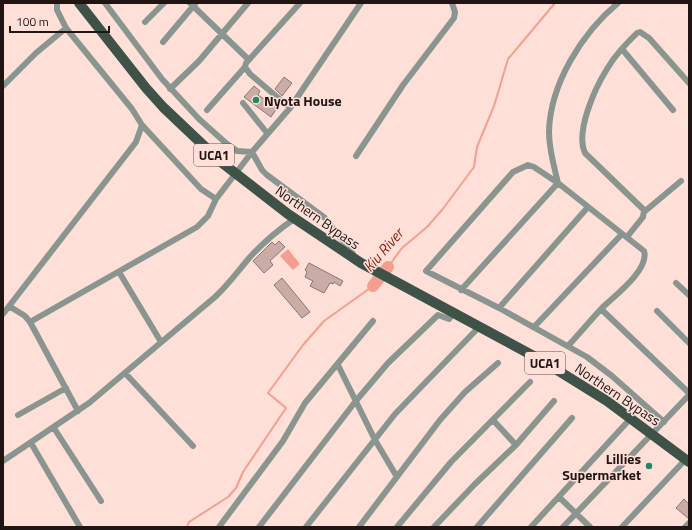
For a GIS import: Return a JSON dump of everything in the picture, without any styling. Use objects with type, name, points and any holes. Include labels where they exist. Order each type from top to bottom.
[{"type":"main road","name":"Northern Bypass","points":[[79,3],[131,70],[163,107],[226,166],[294,219],[358,261],[541,360],[631,418],[687,460]]},
{"type":"street","points":[[105,3],[170,89],[227,144],[237,151],[252,152]]},
{"type":"street","points":[[145,22],[164,3]]},
{"type":"street","points":[[170,89],[199,61],[248,3]]},
{"type":"street","points":[[207,110],[300,3]]},
{"type":"street","points":[[30,322],[197,227],[208,216],[216,199],[252,152],[290,108],[361,3]]},
{"type":"street","points":[[356,156],[403,85],[454,18],[455,12],[452,3]]},
{"type":"street","points":[[558,183],[551,158],[549,131],[557,94],[562,80],[581,44],[618,3]]},
{"type":"street","points":[[56,4],[66,28],[132,109],[142,125],[201,189],[216,199]]},
{"type":"street","points":[[163,42],[193,4],[249,60]]},
{"type":"street","points":[[3,86],[36,53],[66,28]]},
{"type":"street","points":[[644,212],[585,154],[582,147],[583,129],[596,90],[607,68],[637,33],[643,33],[689,83]]},
{"type":"street","points":[[622,49],[674,110]]},
{"type":"street","points":[[245,67],[290,108]]},
{"type":"street","points":[[243,103],[267,133]]},
{"type":"street","points":[[3,314],[136,142],[142,125]]},
{"type":"street","points":[[252,152],[262,170],[267,175],[325,218],[358,261]]},
{"type":"street","points":[[568,346],[601,309],[627,285],[644,261],[644,251],[558,183],[528,165],[513,172],[426,271],[534,327],[599,365],[664,422]]},
{"type":"street","points":[[534,327],[642,217],[644,212],[681,181]]},
{"type":"street","points":[[461,290],[558,183]]},
{"type":"street","points":[[499,308],[588,207]]},
{"type":"street","points":[[3,461],[78,411],[125,373],[215,297],[229,284],[250,257],[274,234],[294,219]]},
{"type":"street","points":[[119,272],[161,342]]},
{"type":"street","points":[[676,283],[689,295]]},
{"type":"street","points":[[9,306],[25,316],[30,322],[78,411]]},
{"type":"street","points":[[563,527],[653,434],[689,394],[601,309]]},
{"type":"street","points":[[657,310],[689,343]]},
{"type":"street","points":[[259,527],[355,402],[388,363],[438,315],[448,319],[454,313]]},
{"type":"street","points":[[219,527],[283,441],[305,403],[373,321]]},
{"type":"street","points":[[306,527],[415,391],[466,343],[480,326]]},
{"type":"street","points":[[359,527],[396,476],[440,420],[465,392],[498,363]]},
{"type":"street","points":[[338,365],[355,402],[396,476]]},
{"type":"street","points":[[125,373],[193,446]]},
{"type":"street","points":[[397,527],[451,462],[530,382]]},
{"type":"street","points":[[18,415],[66,388]]},
{"type":"street","points":[[434,527],[475,484],[516,445],[554,401]]},
{"type":"street","points":[[477,527],[572,418]]},
{"type":"street","points":[[531,527],[631,418]]},
{"type":"street","points":[[493,420],[516,445]]},
{"type":"street","points":[[54,428],[101,501]]},
{"type":"street","points":[[31,443],[80,527]]},
{"type":"street","points":[[622,527],[687,460]]},
{"type":"street","points":[[559,496],[590,527]]},
{"type":"street","points":[[685,527],[689,523]]},
{"type":"shaded area","points":[[288,249],[300,264],[293,270],[280,256]]},
{"type":"building","points":[[284,77],[292,83],[282,96],[275,89]]},
{"type":"building","name":"Nyota House","points":[[254,86],[260,91],[258,95],[277,108],[271,117],[244,97]]},
{"type":"building","points":[[279,241],[285,247],[270,261],[273,265],[264,273],[253,261],[272,242],[275,245]]},
{"type":"building","points":[[309,263],[343,281],[340,286],[334,282],[333,284],[330,283],[324,293],[310,286],[313,281],[305,277],[307,272],[305,270]]},
{"type":"building","points":[[282,278],[310,312],[302,318],[274,285]]},
{"type":"building","points":[[684,499],[689,504],[689,519],[676,508]]},
{"type":"waterway","name":"Kiu River","points":[[388,267],[402,248],[427,227],[442,210],[474,167],[477,147],[494,106],[508,59],[555,3]]},
{"type":"waterway","name":"Kiu River","points":[[373,286],[388,267]]},
{"type":"waterway","name":"Kiu River","points":[[187,527],[189,522],[228,497],[236,488],[243,472],[286,408],[268,393],[303,345],[324,321],[373,286]]},
{"type":"place","name":"Nyota House","points":[[256,100]]},
{"type":"place","name":"Lillies Supermarket","points":[[649,466]]}]
